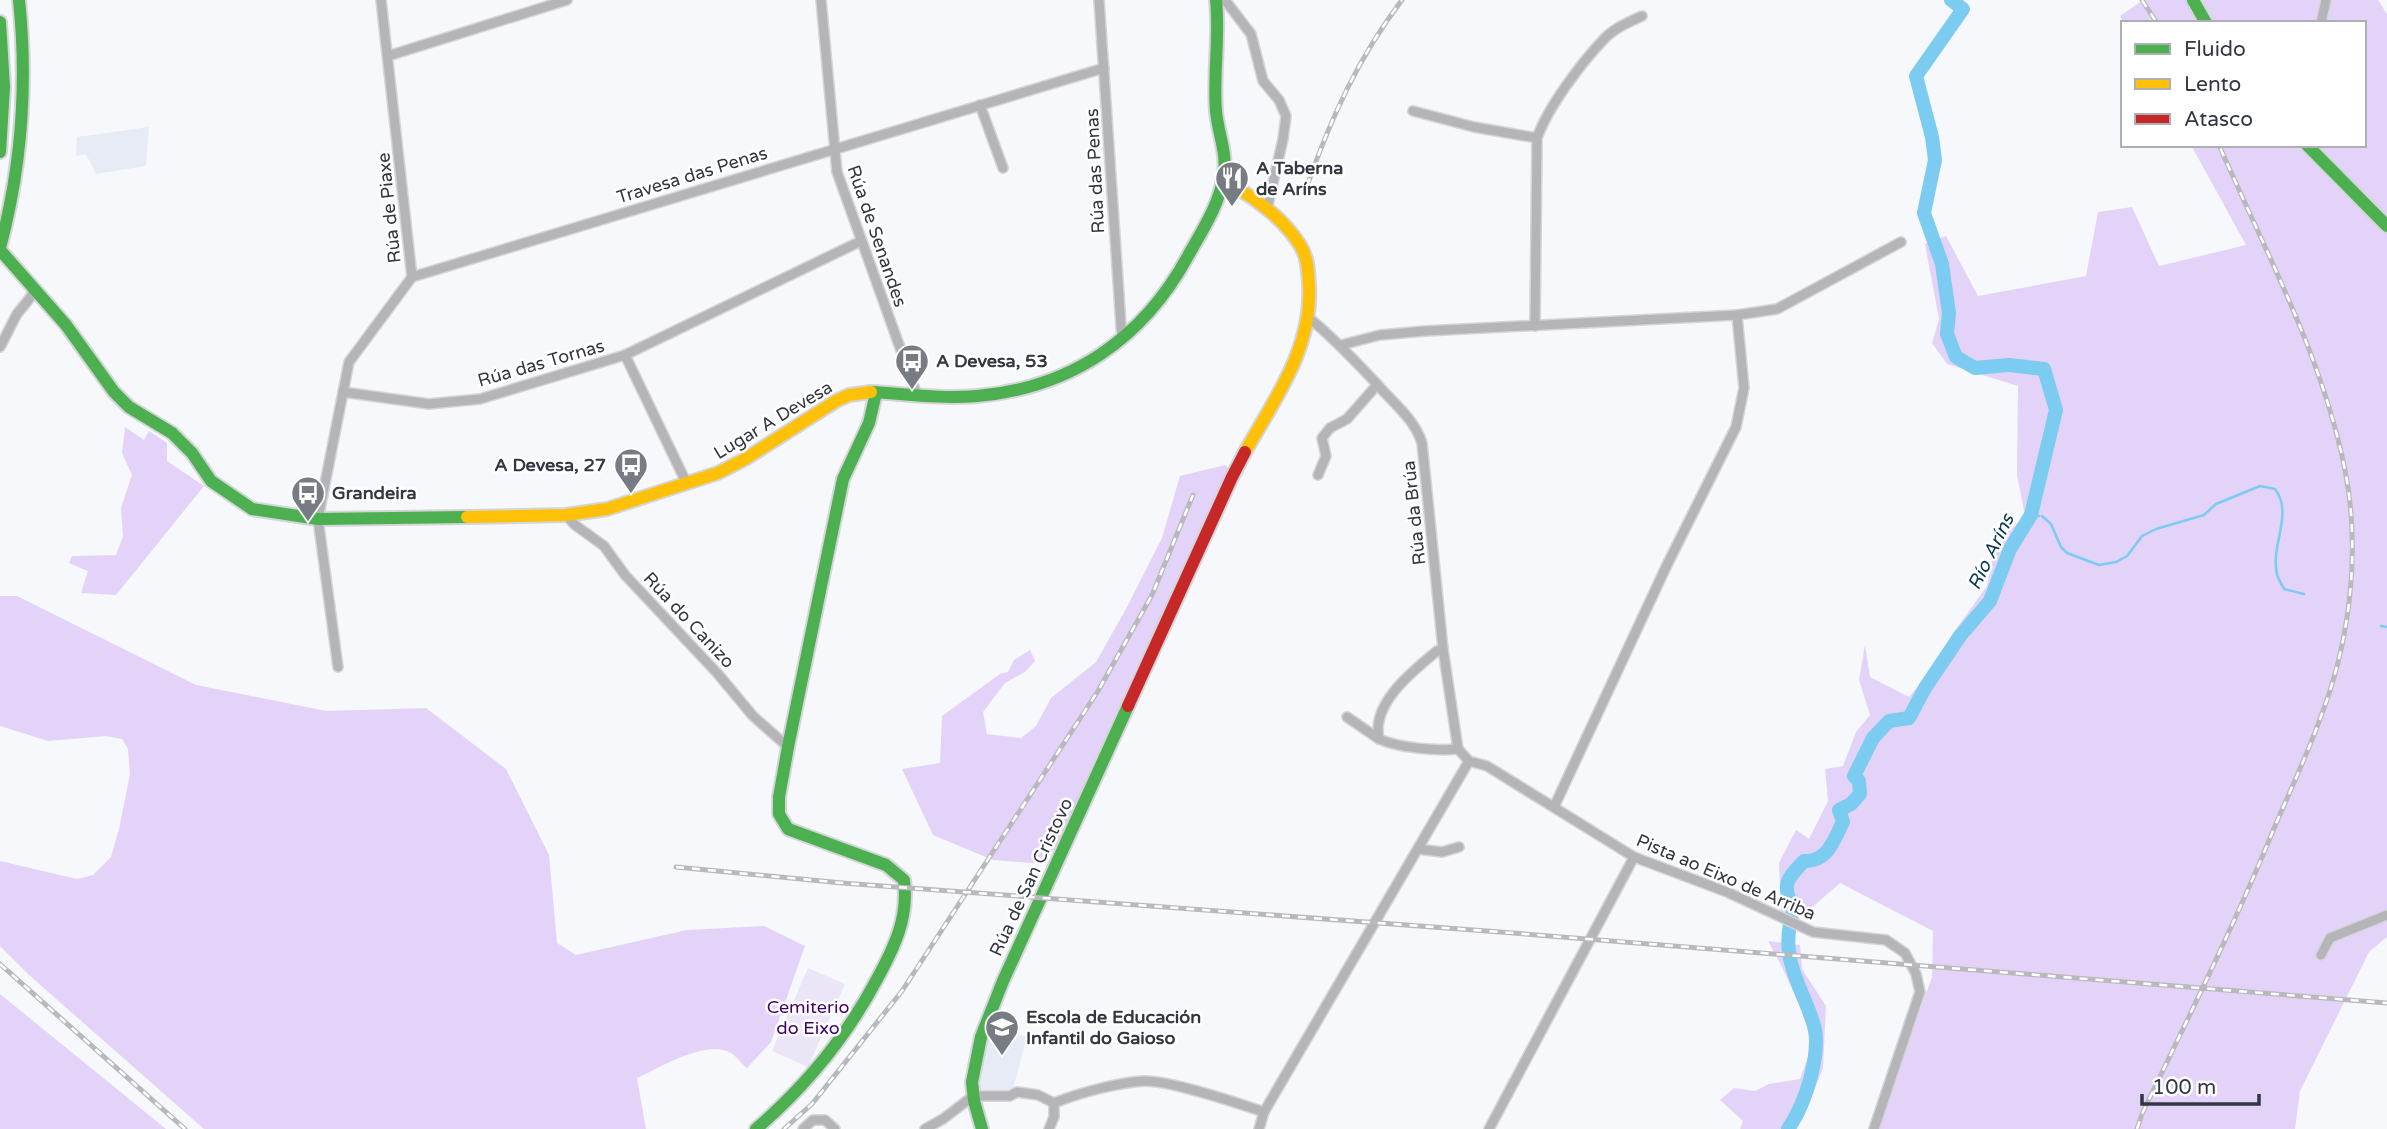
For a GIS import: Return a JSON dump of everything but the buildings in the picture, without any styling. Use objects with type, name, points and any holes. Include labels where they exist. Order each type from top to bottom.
[{"type":"main road","points":[[0,249],[12,207],[24,116],[26,71],[19,0]]},
{"type":"main road","points":[[1216,0],[1216,109],[1225,160],[1223,179]]},
{"type":"main road","points":[[2193,0],[2205,21]]},
{"type":"main road","points":[[0,22],[4,83],[0,152]]},
{"type":"main road","points":[[2309,147],[2387,226]]},
{"type":"main road","name":"Lugar A Devesa","points":[[0,249],[66,325],[114,392],[129,407],[172,433],[192,453],[211,481],[252,509],[318,519],[566,515],[607,509],[718,473],[745,459],[836,401],[857,393],[979,396],[1045,382],[1075,371],[1122,340],[1146,319],[1167,293],[1186,263],[1209,216],[1223,179]]},
{"type":"main road","name":"Rúa de San Cristovo","points":[[982,1129],[973,1096],[978,1054],[1003,981],[1232,477],[1287,377],[1303,342],[1309,318],[1307,261],[1300,245],[1283,223],[1267,209],[1223,179]]},
{"type":"main road","points":[[756,1129],[784,1106],[818,1071],[842,1040],[864,1006],[892,949],[903,923],[907,900],[904,880],[886,865],[788,829],[779,814],[779,797],[788,747],[843,479],[869,423],[876,393]]},
{"type":"street","name":"Rúa de Piaxe","points":[[343,392],[349,362],[412,277],[381,0]]},
{"type":"street","points":[[388,56],[567,0]]},
{"type":"street","name":"Rúa de Senandes","points":[[821,0],[834,149],[840,183],[917,395]]},
{"type":"street","name":"Rúa das Penas","points":[[1099,0],[1122,340]]},
{"type":"street","points":[[1225,0],[1251,34],[1263,81],[1279,100],[1286,116],[1267,209]]},
{"type":"street","points":[[2321,21],[2326,0]]},
{"type":"street","points":[[1535,326],[1537,138],[1555,101],[1605,37],[1642,16]]},
{"type":"street","name":"Travesa das Penas","points":[[412,277],[1104,68]]},
{"type":"street","points":[[980,105],[1003,169]]},
{"type":"street","points":[[1413,111],[1474,127],[1537,138]]},
{"type":"street","name":"Rúa das Tornas","points":[[343,392],[429,404],[480,399],[625,355],[861,241]]},
{"type":"street","points":[[1341,345],[1380,335],[1737,315],[1777,309],[1901,242]]},
{"type":"street","points":[[0,346],[25,302],[32,297],[33,288]]},
{"type":"street","points":[[1554,807],[1666,567],[1736,427],[1744,387],[1737,315]]},
{"type":"street","name":"Rúa da Brúa","points":[[1309,318],[1341,345],[1408,416],[1418,431],[1422,443],[1443,649],[1458,749]]},
{"type":"street","name":"Rúa das Tornas","points":[[625,355],[687,484]]},
{"type":"street","points":[[1318,475],[1326,456],[1322,438],[1325,433],[1347,419],[1377,385]]},
{"type":"street","points":[[338,667],[318,519],[343,392]]},
{"type":"street","name":"Rúa do Canizo","points":[[566,515],[604,546],[625,575],[718,674],[753,716],[788,747]]},
{"type":"street","points":[[1380,738],[1377,730],[1388,701],[1402,682],[1437,651],[1443,649]]},
{"type":"street","points":[[1347,717],[1388,743],[1439,751],[1458,749]]},
{"type":"street","name":"Pista ao Eixo de Arriba","points":[[1458,749],[1469,761],[1488,766],[1634,857],[1727,892],[1813,932],[1886,940],[1905,953],[1916,974],[1920,992],[1874,1129]]},
{"type":"street","points":[[1259,1129],[1264,1112],[1469,761]]},
{"type":"street","points":[[1418,849],[1442,852],[1459,847]]},
{"type":"street","points":[[1489,1129],[1634,857]]},
{"type":"street","points":[[2320,955],[2330,938],[2387,915]]},
{"type":"street","points":[[925,1129],[973,1096],[1010,1096],[1017,1092],[1038,1095],[1054,1103],[1078,1094],[1145,1081],[1186,1089],[1264,1112]]},
{"type":"street","points":[[1049,1129],[1054,1117],[1054,1103]]},
{"type":"street","points":[[803,1129],[813,1120],[825,1120],[835,1129]]},
{"type":"shaded area","points":[[2143,0],[2378,0],[2387,14],[2387,937],[2369,952],[2300,1091],[2295,1129],[1878,1129],[1932,977],[1933,931],[1840,883],[1802,916],[1781,911],[1779,863],[1796,830],[1809,839],[1828,801],[1825,769],[1843,766],[1856,732],[1870,715],[1859,680],[1865,645],[1870,677],[1909,697],[1936,665],[1951,636],[1987,586],[1996,543],[2025,516],[2017,475],[2018,386],[1947,364],[1932,343],[1939,319],[1925,244],[1946,236],[1978,296],[2086,276],[2098,212],[2132,207],[2159,266],[2246,245],[2192,147],[2366,147],[2366,21],[2123,21],[2120,16]]},
{"type":"shaded area","points":[[149,127],[146,166],[96,174],[86,154],[76,156],[77,137]]},
{"type":"shaded area","points":[[125,427],[144,440],[149,431],[167,443],[167,461],[204,486],[116,595],[81,593],[88,571],[69,563],[72,556],[116,555],[123,536],[121,508],[132,475],[122,453]]},
{"type":"shaded area","points":[[1225,465],[1230,469],[1083,794],[1061,839],[1044,864],[993,860],[933,835],[902,769],[940,763],[942,716],[1000,674],[1008,672],[1014,660],[1030,650],[1035,661],[1025,672],[1005,683],[983,712],[987,734],[1021,738],[1036,726],[1051,698],[1096,662],[1162,538],[1180,476]]},
{"type":"shaded area","points":[[0,596],[17,596],[196,685],[326,711],[426,708],[506,769],[549,855],[557,943],[576,955],[687,930],[764,926],[805,946],[771,1042],[747,1068],[731,1053],[721,1049],[709,1049],[683,1056],[637,1078],[646,1129],[204,1129],[29,975],[0,946],[0,861],[77,879],[93,875],[111,857],[130,774],[128,749],[122,739],[106,736],[48,741],[0,726]]},
{"type":"shaded area","points":[[1768,941],[1800,945],[1802,969],[1826,1006],[1823,1068],[1803,1118],[1795,1129],[1740,1129],[1743,1121],[1720,1100],[1734,1088],[1755,1091],[1769,1084],[1800,1079],[1810,1048],[1801,1010]]},
{"type":"shaded area","points":[[0,994],[166,1129],[0,1129]]},
{"type":"shaded area","name":"Escola de Educación Infantil do Gaioso","points":[[988,1032],[1027,1036],[1012,1093],[977,1089]]},
{"type":"green space","name":"Cemiterio do Eixo","points":[[808,968],[845,984],[808,1067],[772,1051]]},
{"type":"waterway","name":"Río Aríns","points":[[1788,1129],[1806,1092],[1816,1048],[1813,1022],[1789,955],[1788,941],[1794,909],[1787,883],[1804,861],[1819,858],[1833,843],[1843,822],[1839,810],[1851,804],[1860,794],[1859,781],[1854,776],[1873,738],[1889,721],[1909,718],[1925,688],[1960,636],[1990,601],[2010,549],[2031,515],[2056,410],[2044,369],[2009,365],[1975,368],[1956,357],[1947,334],[1949,313],[1942,264],[1924,213],[1935,160],[1932,137],[1916,76],[1963,9],[1951,0]]},
{"type":"waterway","points":[[2042,516],[2051,524],[2061,547],[2067,553],[2099,565],[2116,562],[2127,556],[2142,536],[2156,529],[2204,515],[2216,504],[2260,486],[2275,489],[2282,508],[2276,552],[2278,576],[2284,589],[2304,594]]},
{"type":"waterway","points":[[2031,515],[2039,516]]},
{"type":"waterway","points":[[2381,626],[2387,627]]},
{"type":"railway","points":[[1307,186],[1347,89],[1372,44],[1402,0]]},
{"type":"railway","points":[[2142,0],[2156,21]]},
{"type":"railway","points":[[2137,1129],[2244,899],[2310,746],[2339,659],[2350,596],[2350,501],[2335,427],[2291,304],[2220,147]]},
{"type":"railway","points":[[784,1129],[812,1104],[902,991],[1098,691],[1152,595],[1193,495]]},
{"type":"railway","points":[[676,867],[842,883],[1500,932],[2387,1003]]},
{"type":"railway","points":[[0,964],[185,1129]]},
{"type":"traffic: fast","points":[[0,248],[14,186],[21,125],[23,63],[19,0]]},
{"type":"traffic: fast","points":[[871,392],[964,397],[1011,391],[1043,382],[1073,370],[1101,354],[1126,335],[1149,312],[1170,286],[1188,256],[1210,217],[1222,185],[1224,158],[1215,97],[1216,0]]},
{"type":"traffic: fast","points":[[2193,0],[2205,21]]},
{"type":"traffic: fast","points":[[0,22],[4,87],[0,152]]},
{"type":"traffic: fast","points":[[2309,147],[2387,226]]},
{"type":"traffic: fast","points":[[0,250],[66,325],[114,392],[129,407],[172,433],[192,453],[211,481],[252,509],[318,519],[467,517]]},
{"type":"traffic: fast","points":[[756,1129],[808,1079],[838,1042],[889,957],[902,920],[904,880],[886,865],[788,829],[779,814],[779,797],[788,747],[843,479],[869,423],[876,393]]},
{"type":"traffic: fast","points":[[982,1129],[972,1082],[981,1037],[1003,981],[1128,706]]},
{"type":"traffic: slow","points":[[1223,179],[1255,200],[1292,234],[1303,250],[1309,285],[1309,308],[1298,352],[1279,393],[1245,452]]},
{"type":"traffic: slow","points":[[467,517],[566,515],[607,509],[718,473],[745,459],[836,401],[849,395],[871,392]]},
{"type":"traffic: jam","points":[[1128,706],[1245,452]]},
{"type":"place","name":"A Taberna de Aríns","points":[[1232,208]]},
{"type":"place","name":"A Devesa, 53","points":[[912,391]]},
{"type":"place","name":"A Devesa, 27","points":[[631,495]]},
{"type":"place","name":"Grandeira","points":[[308,523]]},
{"type":"place","name":"Escola de Educación Infantil do Gaioso","points":[[1002,1057]]}]
